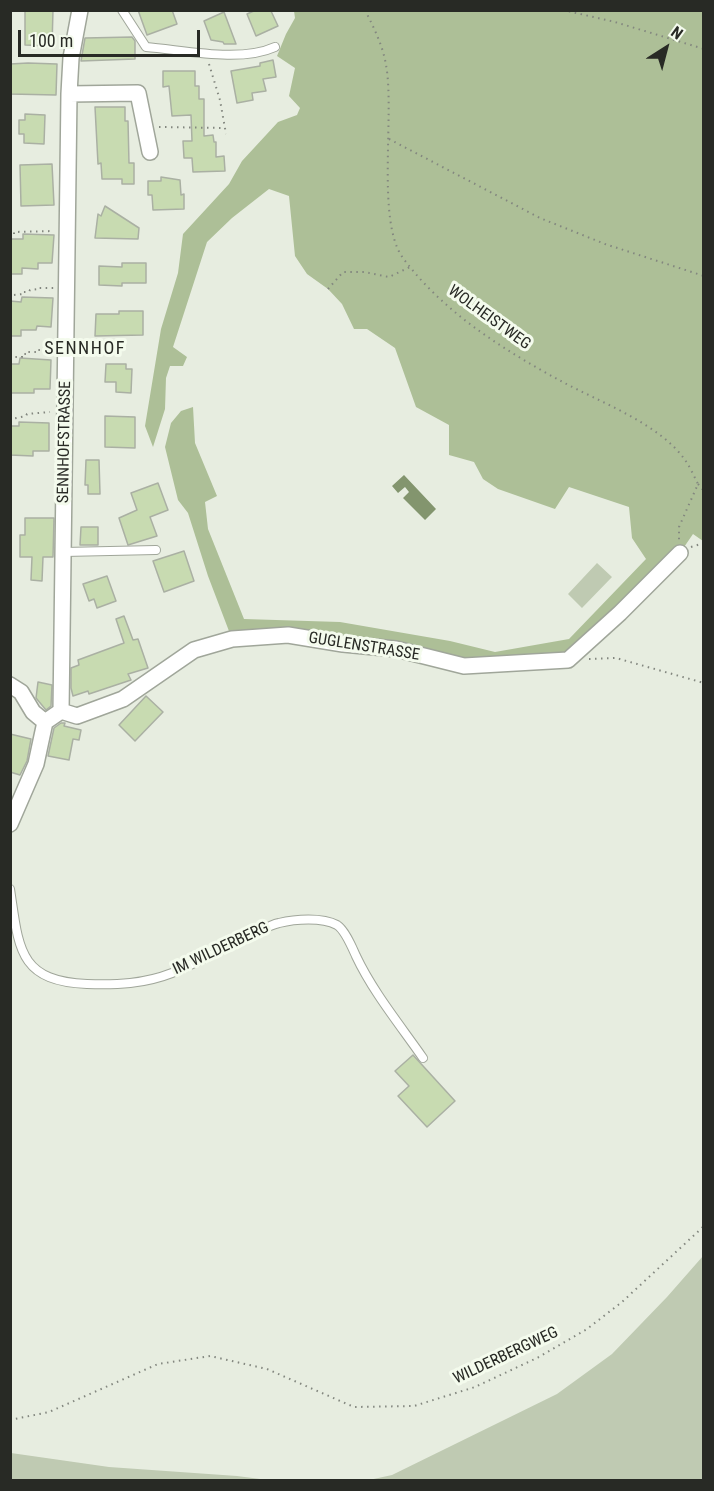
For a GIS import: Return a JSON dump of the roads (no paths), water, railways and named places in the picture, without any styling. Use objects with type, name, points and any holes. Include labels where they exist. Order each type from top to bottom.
[{"type":"street","name":"SENNHOFSTRASSE","points":[[61,711],[69,94],[71,58],[80,10]]},
{"type":"street","points":[[69,94],[138,93],[149,145]]},
{"type":"street","name":"GUGLENSTRASSE","points":[[61,711],[77,716],[123,699],[194,650],[232,639],[288,634],[342,644],[396,649],[464,666],[568,660],[620,613],[680,553]]},
{"type":"street","points":[[10,686],[21,693],[33,712],[45,722]]},
{"type":"street","points":[[10,824],[36,764],[45,722],[61,711]]},
{"type":"lane","points":[[122,10],[146,47],[240,56],[267,51],[275,47]]},
{"type":"lane","points":[[64,552],[156,550]]},
{"type":"lane","name":"IM WILDERBERG","points":[[10,889],[16,927],[24,953],[31,966],[44,976],[58,981],[84,984],[132,984],[153,979],[172,973],[279,923],[321,919],[339,927],[366,977],[423,1058]]},
{"type":"district","name":"SENNHOF","points":[[85,349]]}]
